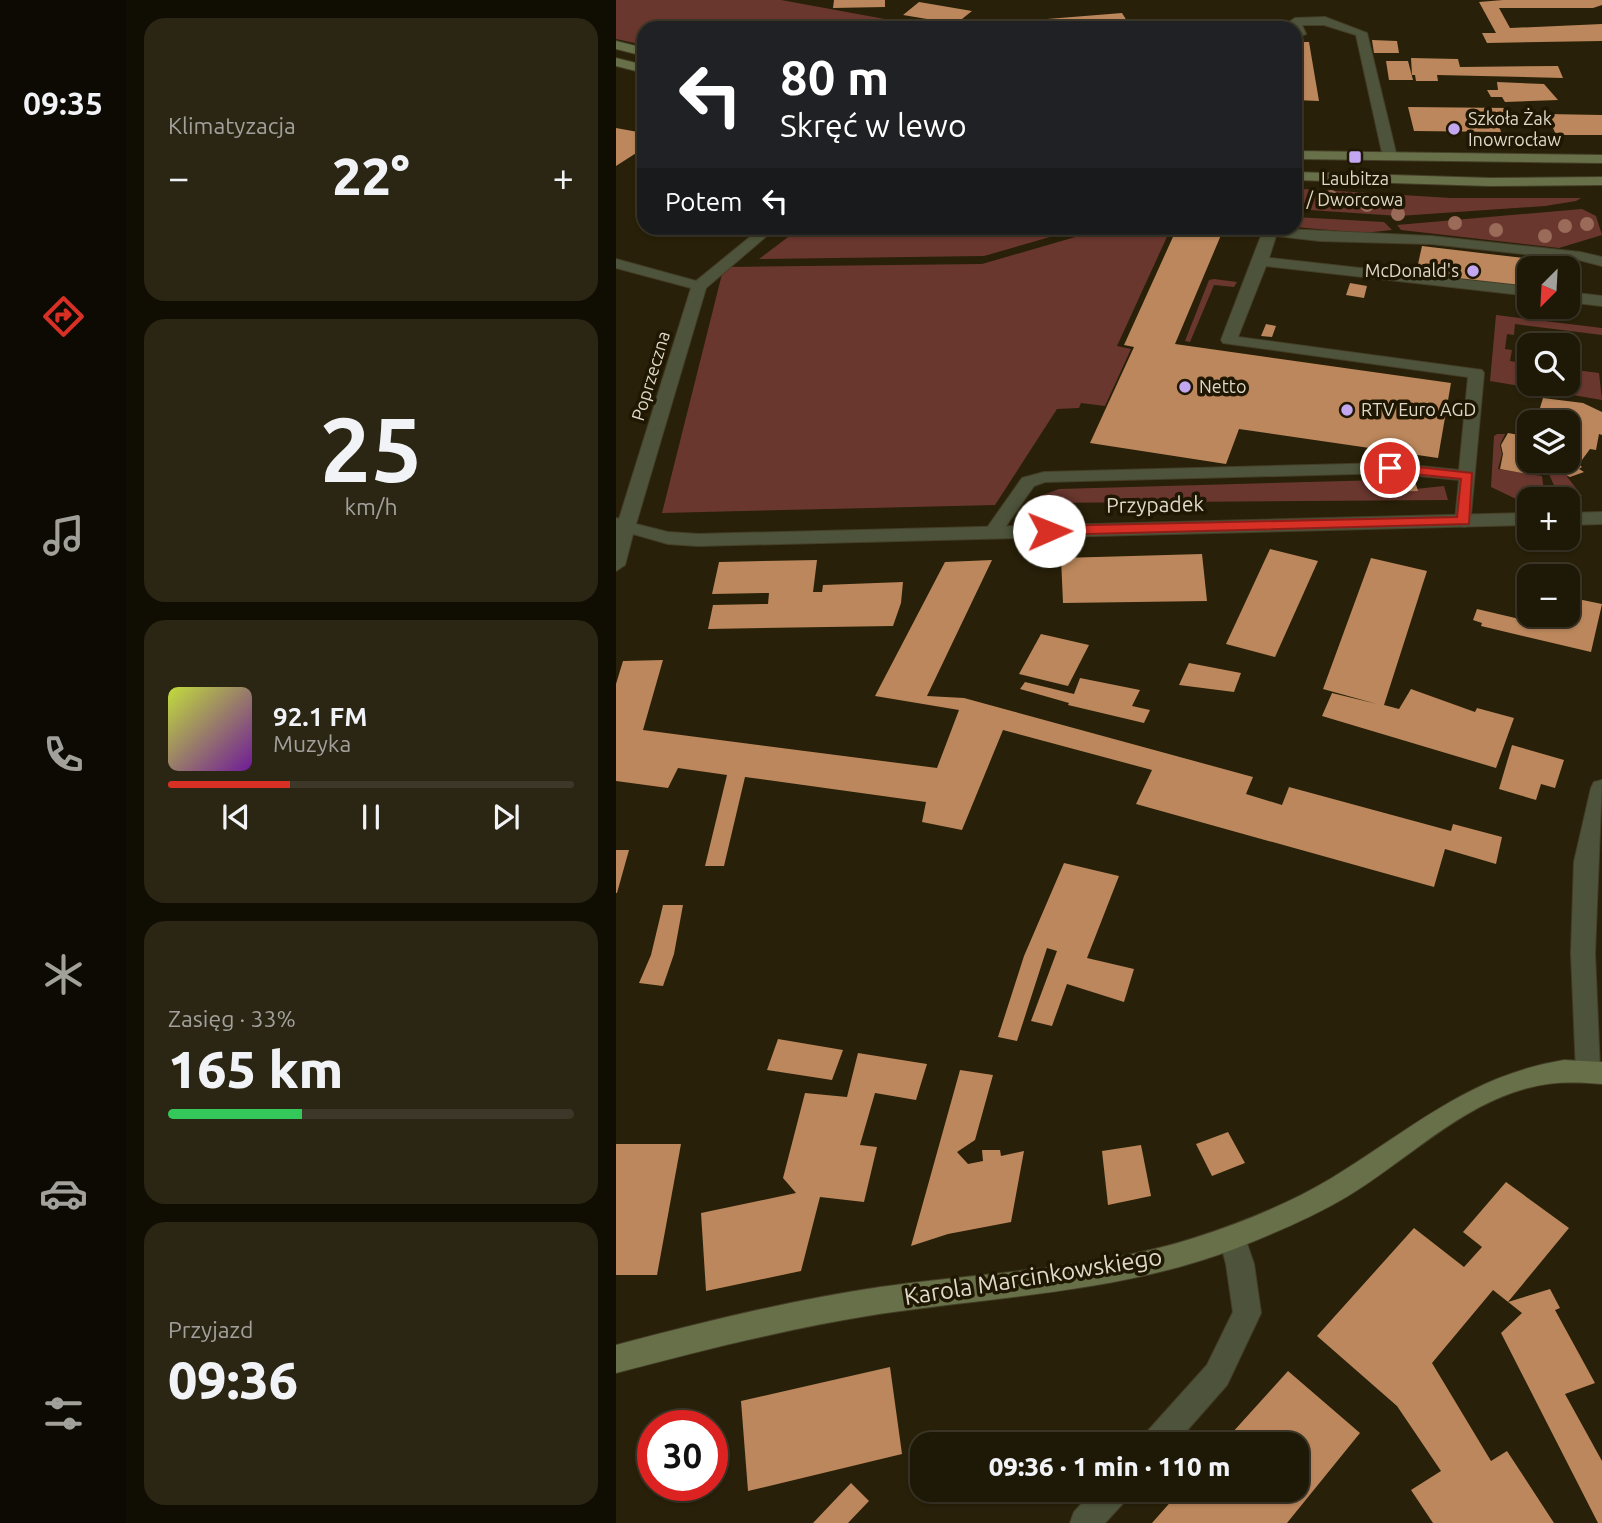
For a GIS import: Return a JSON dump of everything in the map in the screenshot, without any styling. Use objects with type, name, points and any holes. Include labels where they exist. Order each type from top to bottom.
[{"type":"main road","points":[[616,45],[637,50]]},
{"type":"main road","points":[[616,62],[637,67]]},
{"type":"main road","points":[[1302,155],[1602,159]]},
{"type":"main road","points":[[1302,176],[1477,182],[1602,181]]},
{"type":"main road","name":"Karola Marcinkowskiego","points":[[616,1359],[704,1336],[877,1301],[1101,1271],[1187,1252],[1232,1238],[1337,1189],[1486,1091],[1525,1075],[1595,1072]]},
{"type":"street","points":[[1302,22],[1325,21],[1361,33],[1390,157]]},
{"type":"street","points":[[1302,234],[1517,289]]},
{"type":"street","points":[[616,263],[699,286],[761,235]]},
{"type":"street","points":[[1268,235],[1261,261],[1229,340],[1476,373],[1464,521]]},
{"type":"street","points":[[1310,269],[1320,237]]},
{"type":"street","points":[[1310,269],[1393,258],[1432,240],[1580,256],[1602,262]]},
{"type":"street","points":[[1261,261],[1310,269],[1330,277],[1517,299]]},
{"type":"street","name":"Poprzeczna","points":[[616,565],[622,525],[699,286]]},
{"type":"street","points":[[1580,298],[1602,301]]},
{"type":"street","points":[[1580,305],[1602,308]]},
{"type":"street","points":[[993,532],[1028,481],[1044,477],[1390,468],[1468,476]]},
{"type":"street","points":[[1580,519],[1602,518]]},
{"type":"street","name":"Przypadek","points":[[622,525],[668,538],[698,540],[1517,519]]},
{"type":"street","name":"Karola Marcinkowskiego","points":[[1595,1072],[1583,953],[1585,862],[1602,788]]},
{"type":"street","points":[[1167,1432],[1217,1375],[1247,1313],[1240,1264],[1232,1238]]},
{"type":"street","points":[[1085,1523],[1104,1502]]},
{"type":"shaded area","points":[[616,0],[781,0],[896,21],[637,21],[637,44],[616,39]]},
{"type":"shaded area","points":[[1302,191],[1451,198],[1581,198],[1545,206],[1399,216],[1302,209]]},
{"type":"shaded area","points":[[1582,209],[1596,216],[1602,235],[1559,248],[1401,230],[1397,225]]},
{"type":"shaded area","points":[[1302,217],[1384,222],[1392,230],[1363,233],[1302,228]]},
{"type":"shaded area","points":[[791,235],[1057,235],[984,256],[759,259]]},
{"type":"shaded area","points":[[1082,235],[1168,235],[1117,346],[1131,349],[1105,406],[1081,403],[1079,408],[1057,409],[995,505],[662,513],[722,274],[730,267],[982,264]]},
{"type":"shaded area","points":[[1209,280],[1237,282],[1234,287],[1214,285],[1190,342],[1185,341]]},
{"type":"shaded area","points":[[1496,315],[1602,328],[1602,335],[1515,324],[1514,335],[1507,334],[1505,349],[1512,350],[1510,361],[1517,362],[1517,386],[1490,381]]},
{"type":"shaded area","points":[[1580,371],[1599,373],[1602,400],[1578,396]]},
{"type":"shaded area","points":[[1505,434],[1500,445],[1502,454],[1498,469],[1542,476],[1543,487],[1517,487],[1516,499],[1491,487],[1494,436]]},
{"type":"shaded area","points":[[1549,474],[1565,474],[1575,487],[1555,487]]},
{"type":"shaded area","points":[[1382,480],[1386,492],[1444,486],[1448,500],[1035,503],[1037,497],[1059,489]]},
{"type":"building","points":[[834,0],[885,0],[885,7],[833,8]]},
{"type":"building","points":[[1602,0],[1602,5],[1593,8],[1499,8],[1510,28],[1602,24],[1602,41],[1487,43],[1482,33],[1496,33],[1479,2]]},
{"type":"building","points":[[919,2],[972,11],[962,19],[971,21],[939,21],[903,15]]},
{"type":"building","points":[[1122,13],[1127,21],[1022,21]]},
{"type":"building","points":[[1372,40],[1397,41],[1399,53],[1374,53]]},
{"type":"building","points":[[1302,42],[1309,42],[1319,101],[1302,100]]},
{"type":"building","points":[[1411,58],[1458,59],[1460,67],[1558,66],[1563,78],[1437,75],[1438,81],[1416,81],[1415,75],[1412,75]]},
{"type":"building","points":[[1386,61],[1408,61],[1413,80],[1389,80]]},
{"type":"building","points":[[1497,82],[1544,84],[1558,100],[1505,102],[1502,97],[1491,97],[1487,90],[1498,90]]},
{"type":"building","points":[[1408,107],[1510,108],[1516,125],[1499,125],[1501,132],[1414,131]]},
{"type":"building","points":[[1547,114],[1602,115],[1602,135],[1556,135]]},
{"type":"building","points":[[616,128],[637,132],[637,152],[616,166]]},
{"type":"building","points":[[1174,235],[1221,235],[1175,344],[1451,383],[1438,458],[1239,429],[1226,464],[1090,443],[1134,347],[1124,345]]},
{"type":"building","name":"McDonald's","points":[[1422,246],[1517,257],[1517,288],[1511,287],[1512,285],[1457,281],[1458,278],[1416,273]]},
{"type":"building","points":[[1350,283],[1367,286],[1364,298],[1346,295]]},
{"type":"building","points":[[1266,324],[1276,326],[1272,337],[1261,336]]},
{"type":"building","points":[[1543,398],[1583,403],[1602,412],[1602,435],[1599,434],[1596,450],[1590,449],[1580,463],[1580,410],[1538,410]]},
{"type":"building","points":[[1508,433],[1517,435],[1517,472],[1500,469],[1503,454],[1501,445]]},
{"type":"building","points":[[1580,470],[1584,472],[1570,477],[1562,473],[1580,473]]},
{"type":"building","points":[[1414,478],[1418,491],[1385,492],[1382,480]]},
{"type":"building","points":[[1270,549],[1318,561],[1275,657],[1226,644]]},
{"type":"building","points":[[1202,554],[1207,601],[1063,603],[1061,558]]},
{"type":"building","points":[[1371,558],[1427,571],[1384,705],[1399,709],[1411,689],[1475,712],[1477,708],[1514,718],[1496,768],[1322,716],[1332,693],[1377,704],[1323,689]]},
{"type":"building","points":[[817,560],[813,592],[822,592],[823,585],[903,582],[901,603],[893,626],[708,629],[713,605],[768,604],[769,593],[712,594],[719,562]]},
{"type":"building","points":[[992,560],[927,696],[964,698],[1253,777],[1246,794],[1282,805],[1289,787],[1451,831],[1453,824],[1502,837],[1496,864],[1445,849],[1434,887],[1136,804],[1152,770],[1003,730],[962,830],[922,822],[926,802],[745,777],[724,866],[705,866],[727,775],[678,768],[668,788],[616,781],[616,684],[623,661],[663,660],[643,730],[937,768],[959,710],[875,696],[945,562]]},
{"type":"building","points":[[1580,599],[1602,604],[1591,652],[1481,626],[1482,623],[1473,620],[1477,609],[1517,618],[1517,627],[1580,627]]},
{"type":"building","points":[[1041,634],[1089,645],[1068,686],[1019,674]]},
{"type":"building","points":[[1189,663],[1241,673],[1234,692],[1179,685]]},
{"type":"building","points":[[1080,678],[1140,690],[1132,706],[1150,710],[1144,723],[1068,705],[1069,703],[1020,689],[1025,682],[1074,694]]},
{"type":"building","points":[[1512,745],[1564,760],[1555,788],[1541,784],[1536,800],[1499,789]]},
{"type":"building","points":[[616,850],[629,850],[617,893],[616,893]]},
{"type":"building","points":[[1064,863],[1119,876],[1087,958],[1134,969],[1124,1002],[1067,984],[1052,1026],[1031,1021],[1057,951],[1047,948],[1017,1041],[998,1037],[1024,956]]},
{"type":"building","points":[[663,905],[683,905],[674,954],[663,986],[639,983],[651,955]]},
{"type":"building","points":[[778,1039],[843,1050],[832,1080],[767,1070]]},
{"type":"building","points":[[858,1053],[927,1064],[916,1100],[875,1093],[860,1145],[877,1147],[864,1202],[820,1197],[801,1271],[706,1291],[701,1213],[796,1193],[783,1178],[805,1093],[847,1097]]},
{"type":"building","points":[[960,1070],[993,1075],[975,1140],[957,1152],[968,1164],[983,1161],[982,1150],[1000,1150],[1001,1156],[1024,1151],[1011,1222],[948,1234],[911,1246]]},
{"type":"building","points":[[1228,1132],[1245,1163],[1212,1176],[1196,1144]]},
{"type":"building","points":[[616,1144],[681,1144],[657,1275],[616,1275]]},
{"type":"building","points":[[1141,1145],[1151,1196],[1108,1205],[1102,1151]]},
{"type":"building","points":[[1506,1182],[1569,1228],[1508,1302],[1493,1290],[1432,1363],[1491,1461],[1507,1451],[1554,1523],[1433,1523],[1411,1490],[1441,1471],[1397,1406],[1317,1336],[1414,1228],[1464,1267],[1482,1247],[1463,1232]]},
{"type":"building","points":[[1550,1289],[1560,1308],[1555,1310],[1595,1383],[1565,1394],[1602,1461],[1602,1523],[1598,1523],[1501,1333],[1522,1313],[1508,1302]]},
{"type":"building","points":[[890,1367],[902,1454],[748,1491],[741,1401]]},
{"type":"building","points":[[1288,1371],[1360,1433],[1309,1496],[1309,1432],[1233,1432]]},
{"type":"building","points":[[851,1483],[869,1501],[848,1523],[813,1523]]},
{"type":"building","points":[[1171,1502],[1304,1502],[1287,1523],[1152,1523]]},
{"type":"place","name":"Szkoła Żak Inowrocław","points":[[1454,129]]},
{"type":"place","name":"Laubitza / Dworcowa","points":[[1355,157]]},
{"type":"place","name":"McDonald's","points":[[1473,271]]},
{"type":"place","name":"Netto","points":[[1185,387]]},
{"type":"place","name":"RTV Euro AGD","points":[[1347,410]]},
{"type":"route","points":[[1049,531],[1464,521],[1468,476],[1390,468]]}]
